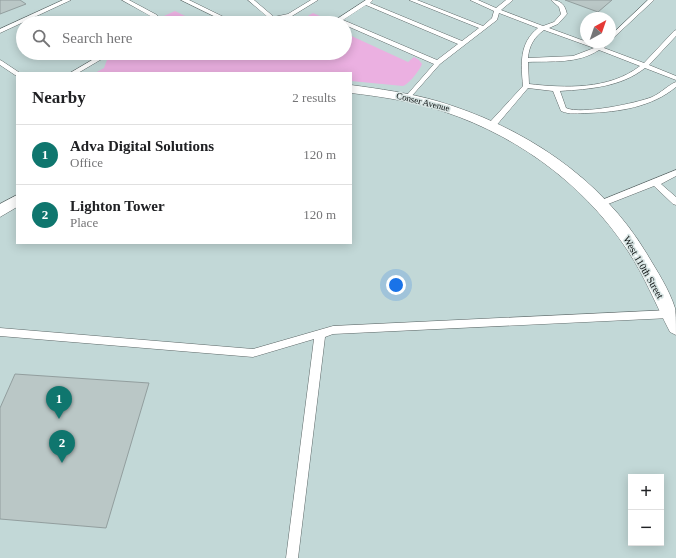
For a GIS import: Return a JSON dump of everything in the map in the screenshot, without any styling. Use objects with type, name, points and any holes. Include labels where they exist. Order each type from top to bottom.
[{"type":"street","name":"Conser Avenue","points":[[352,89],[408,97],[442,106],[492,125]]},
{"type":"street","name":"West 110th Street","points":[[492,125],[535,149],[564,170],[600,204],[634,246],[673,321]]},
{"type":"street","points":[[0,211],[16,201]]},
{"type":"lane","points":[[33,16],[68,0]]},
{"type":"lane","points":[[125,0],[155,16]]},
{"type":"lane","points":[[184,0],[218,16]]},
{"type":"lane","points":[[252,0],[267,16]]},
{"type":"lane","points":[[287,16],[315,0]]},
{"type":"lane","points":[[412,0],[483,28]]},
{"type":"lane","points":[[473,0],[508,15],[580,41]]},
{"type":"lane","points":[[408,97],[438,63],[495,19],[497,10],[510,0]]},
{"type":"lane","points":[[492,125],[526,86],[524,60],[527,45],[535,33],[556,23],[564,14],[562,6],[554,0]]},
{"type":"lane","points":[[616,34],[651,0]]},
{"type":"lane","points":[[345,16],[368,1],[463,44]]},
{"type":"lane","points":[[0,31],[16,24]]},
{"type":"lane","points":[[352,26],[438,63]]},
{"type":"lane","points":[[526,86],[556,88],[602,85],[627,77],[644,65],[676,32]]},
{"type":"lane","points":[[524,60],[578,57],[591,54],[599,48],[676,78]]},
{"type":"lane","points":[[75,72],[96,60]]},
{"type":"lane","points":[[0,62],[16,73]]},
{"type":"lane","points":[[556,88],[563,109],[566,111],[602,111],[648,100],[662,94],[676,84]]},
{"type":"lane","points":[[600,204],[655,184],[676,173]]},
{"type":"lane","points":[[655,184],[676,202]]},
{"type":"lane","points":[[0,332],[252,353],[333,330],[673,321]]},
{"type":"lane","points":[[292,558],[320,334]]},
{"type":"shaded area","points":[[0,0],[676,0],[676,558],[0,558]]},
{"type":"shaded area","points":[[175,11],[185,16],[164,16]]},
{"type":"shaded area","points":[[313,13],[320,16],[308,16]]},
{"type":"shaded area","points":[[352,36],[408,62],[414,57],[422,64],[408,83],[403,86],[352,81],[352,72],[97,72],[104,68],[107,60],[352,60]]},
{"type":"building","points":[[0,0],[20,0],[26,4],[0,14]]},
{"type":"building","points":[[565,0],[612,0],[598,12]]},
{"type":"building","points":[[15,374],[149,383],[106,528],[0,519],[0,408]]},
{"type":"place","name":"Adva Digital Solutions","points":[[59,419]]},
{"type":"place","name":"Lighton Tower","points":[[62,463]]}]
